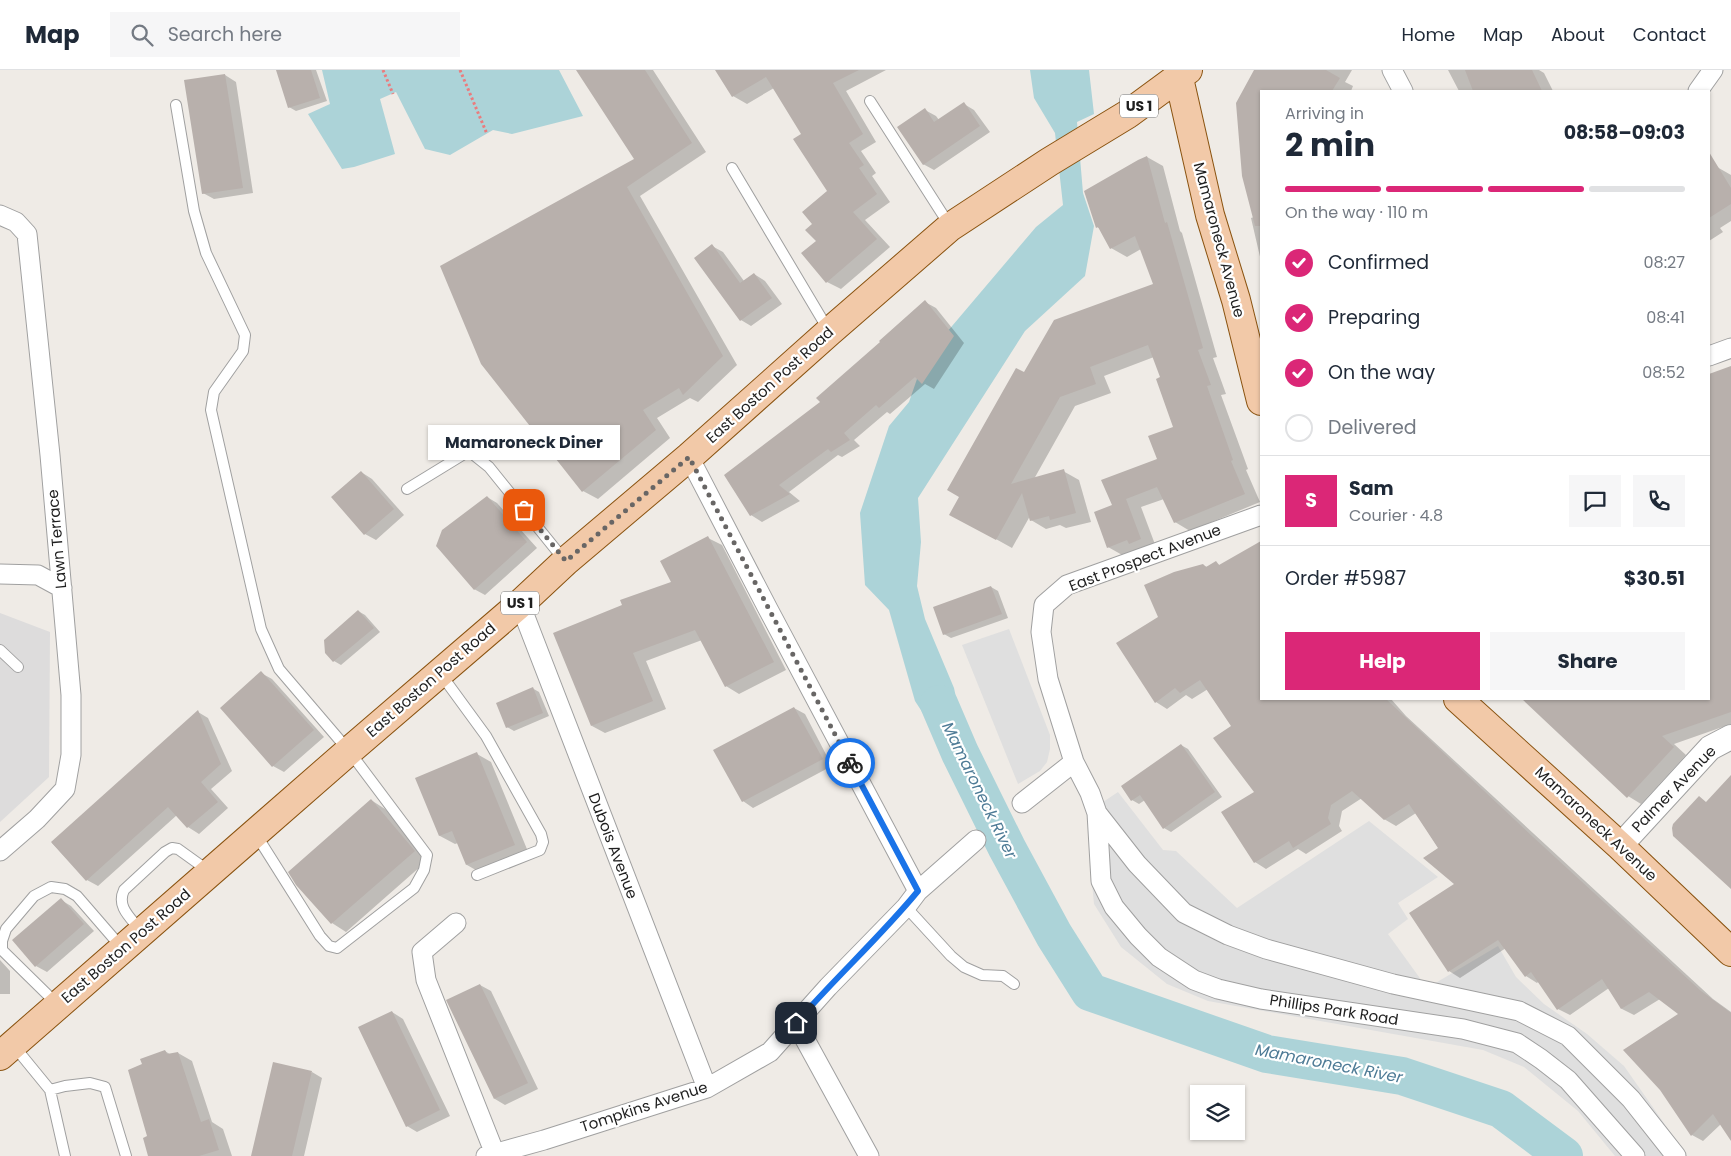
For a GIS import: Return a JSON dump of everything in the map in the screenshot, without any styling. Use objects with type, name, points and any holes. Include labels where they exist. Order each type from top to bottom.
[{"type":"main road","name":"East Boston Post Road","points":[[6,1051],[520,604],[566,561],[689,457],[950,227],[1049,162],[1128,114],[1180,72]]},
{"type":"main road","name":"Mamaroneck Avenue","points":[[1180,72],[1210,215],[1236,300],[1260,397]]},
{"type":"main road","name":"Mamaroneck Avenue","points":[[1459,700],[1620,846],[1731,952]]},
{"type":"street","points":[[1392,70],[1402,90]]},
{"type":"street","points":[[1699,90],[1712,70]]},
{"type":"street","name":"Lawn Terrace","points":[[0,215],[16,222],[27,234],[50,455],[71,695],[71,755],[65,789],[37,819],[0,851]]},
{"type":"street","points":[[1710,356],[1731,348]]},
{"type":"street","points":[[689,457],[918,891]]},
{"type":"street","name":"East Prospect Avenue","points":[[1074,762],[1048,679],[1041,632],[1044,605],[1067,585],[1260,515]]},
{"type":"street","points":[[0,574],[38,575],[62,588]]},
{"type":"street","name":"Dubois Avenue","points":[[520,604],[707,1088]]},
{"type":"street","name":"Palmer Avenue","points":[[1620,846],[1710,748],[1731,737]]},
{"type":"street","points":[[1022,803],[1074,762]]},
{"type":"street","name":"Phillips Park Road","points":[[1074,762],[1090,793],[1097,813],[1101,881],[1114,906],[1138,936],[1159,957],[1194,980],[1218,989],[1261,999],[1464,1029],[1517,1043],[1541,1058],[1568,1080],[1635,1156]]},
{"type":"street","name":"Phillips Park Road","points":[[1097,813],[1137,864],[1184,913],[1228,935],[1266,949],[1392,984],[1519,1010],[1568,1036],[1631,1099],[1676,1156]]},
{"type":"street","name":"Tompkins Avenue","points":[[490,1155],[544,1140],[707,1088],[770,1052],[828,987],[906,907],[918,891],[976,840]]},
{"type":"street","points":[[456,923],[422,952],[426,980],[490,1155]]},
{"type":"street","points":[[796,1023],[869,1156]]},
{"type":"lane","points":[[870,101],[950,227]]},
{"type":"lane","points":[[176,105],[194,211],[206,253],[245,334],[243,351],[214,392],[211,410],[262,629],[279,669],[349,751],[427,856],[424,870],[414,888],[337,948],[329,946],[320,936],[255,833]]},
{"type":"lane","points":[[732,168],[829,332]]},
{"type":"lane","points":[[407,489],[469,451],[489,467],[566,561]]},
{"type":"lane","points":[[0,650],[18,667]]},
{"type":"lane","points":[[440,672],[486,736],[541,834],[543,842],[540,850],[477,875]]},
{"type":"lane","points":[[132,940],[121,905],[121,897],[124,890],[165,852],[172,848],[178,848],[210,872]]},
{"type":"lane","points":[[58,1006],[2,950],[2,941],[6,929],[34,896],[51,887],[65,888],[132,940]]},
{"type":"lane","points":[[906,907],[951,956],[964,967],[982,975],[1003,976],[1014,984]]},
{"type":"lane","points":[[6,1051],[50,1090],[65,1156]]},
{"type":"lane","points":[[50,1090],[90,1083],[106,1087],[126,1156]]},
{"type":"path","points":[[383,70],[393,94]]},
{"type":"path","points":[[460,70],[487,134]]},
{"type":"shaded area","points":[[0,613],[50,632],[49,777],[0,822]]},
{"type":"shaded area","points":[[1009,629],[1050,735],[1050,749],[1047,762],[1040,771],[1018,784],[962,645]]},
{"type":"shaded area","points":[[1118,792],[1163,850],[1176,851],[1237,908],[1369,821],[1438,877],[1398,903],[1408,919],[1388,934],[1427,988],[1498,946],[1516,977],[1544,1004],[1587,1034],[1624,1066],[1687,1156],[1615,1156],[1578,1111],[1524,1067],[1483,1050],[1208,1001],[1167,984],[1121,947],[1094,904],[1090,861],[1093,830],[1088,812]]},
{"type":"water","points":[[322,70],[559,70],[583,116],[512,134],[493,130],[450,155],[425,149],[396,92],[380,99],[395,154],[342,169],[308,114],[330,104]]},
{"type":"water","points":[[1030,70],[1089,70],[1094,114],[1077,122],[1083,193],[1094,226],[1085,276],[1025,331],[918,498],[921,542],[917,586],[925,619],[954,688],[966,744],[954,761],[915,701],[889,610],[865,585],[860,513],[889,426],[909,402],[917,379],[947,332],[1036,227],[1063,205],[1055,133],[1034,98]]},
{"type":"building","points":[[276,70],[311,70],[320,98],[288,108]]},
{"type":"building","points":[[576,70],[645,70],[692,143],[627,187],[723,356],[683,395],[679,388],[643,410],[656,430],[582,492],[481,364],[440,266],[634,159]]},
{"type":"building","points":[[715,70],[859,70],[833,83],[863,134],[849,143],[864,165],[859,168],[877,194],[853,212],[877,239],[826,283],[801,253],[816,241],[805,230],[812,224],[802,212],[827,191],[793,139],[801,134],[766,77],[732,97]]},
{"type":"building","points":[[1254,70],[1326,70],[1340,78],[1333,90],[1260,90],[1260,226],[1255,226],[1242,176],[1236,103]]},
{"type":"building","points":[[1465,70],[1532,70],[1542,90],[1473,90]]},
{"type":"building","points":[[225,74],[243,188],[202,194],[184,80]]},
{"type":"building","points":[[964,102],[980,126],[923,165],[897,127],[925,108],[934,122]]},
{"type":"building","points":[[1710,154],[1731,188],[1731,204],[1710,217]]},
{"type":"building","points":[[1147,156],[1203,348],[1198,350],[1211,385],[1207,386],[1233,460],[1231,461],[1245,494],[1174,523],[1157,487],[1126,499],[1141,539],[1129,544],[1127,540],[1107,548],[1094,512],[1112,505],[1101,480],[1157,459],[1148,436],[1173,427],[1156,379],[1160,377],[1148,345],[1090,367],[1096,384],[1060,397],[1011,484],[1064,469],[1076,513],[1050,520],[1049,516],[1030,521],[1022,493],[996,540],[949,515],[959,497],[947,490],[1016,368],[1024,372],[1054,320],[1153,284],[1135,236],[1110,249],[1098,227],[1096,228],[1084,191]]},
{"type":"building","points":[[712,244],[740,283],[754,273],[772,298],[740,321],[694,258]]},
{"type":"building","points":[[925,300],[954,336],[922,384],[915,377],[879,408],[876,405],[844,433],[850,440],[831,452],[828,449],[779,485],[790,494],[750,516],[724,475],[820,402],[816,398]]},
{"type":"building","points":[[1731,366],[1731,712],[1662,736],[1674,747],[1627,798],[1523,700],[1710,700],[1710,374]]},
{"type":"building","points":[[361,471],[394,509],[364,535],[331,497]]},
{"type":"building","points":[[487,496],[527,542],[474,590],[436,546],[442,530]]},
{"type":"building","points":[[708,536],[774,662],[725,687],[695,630],[633,653],[653,701],[591,726],[553,633],[622,605],[620,600],[671,582],[660,561]]},
{"type":"building","points":[[1260,542],[1260,700],[1387,700],[1701,991],[1731,1013],[1731,1141],[1713,1114],[1691,1136],[1660,1090],[1623,1050],[1678,1014],[1649,992],[1621,1009],[1602,979],[1557,1010],[1531,972],[1525,977],[1498,940],[1448,972],[1409,913],[1454,884],[1423,858],[1438,848],[1409,804],[1384,820],[1352,791],[1331,805],[1328,818],[1331,824],[1293,848],[1289,841],[1254,863],[1221,812],[1254,792],[1213,738],[1231,726],[1200,680],[1180,693],[1175,688],[1155,703],[1116,643],[1158,617],[1144,585],[1174,572],[1203,564],[1206,567],[1216,561],[1219,565]]},
{"type":"building","points":[[991,586],[1002,614],[943,635],[933,607]]},
{"type":"building","points":[[358,610],[374,628],[333,662],[325,653],[324,640]]},
{"type":"building","points":[[261,671],[314,730],[272,767],[220,708]]},
{"type":"building","points":[[533,687],[543,713],[506,728],[496,703]]},
{"type":"building","points":[[794,707],[823,759],[742,802],[713,750]]},
{"type":"building","points":[[198,710],[221,764],[201,782],[218,802],[187,828],[168,807],[86,881],[51,842]]},
{"type":"building","points":[[1181,744],[1215,792],[1163,829],[1140,795],[1131,801],[1121,786]]},
{"type":"building","points":[[477,752],[515,845],[466,865],[452,831],[439,836],[415,778]]},
{"type":"building","points":[[1731,775],[1731,889],[1673,836],[1672,828],[1673,824],[1699,796],[1706,802]]},
{"type":"building","points":[[371,799],[415,851],[331,924],[296,885],[288,872]]},
{"type":"building","points":[[61,898],[84,924],[35,967],[12,940]]},
{"type":"building","points":[[480,984],[528,1083],[494,1099],[446,1000]]},
{"type":"building","points":[[392,1011],[440,1110],[406,1127],[358,1027]]},
{"type":"building","points":[[165,1050],[167,1054],[178,1052],[201,1122],[209,1119],[219,1150],[199,1156],[148,1156],[143,1138],[147,1136],[128,1070],[142,1064],[140,1059]]},
{"type":"building","points":[[273,1062],[312,1071],[292,1156],[251,1156]]},
{"type":"waterway","name":"Mamaroneck River","points":[[939,704],[960,753],[1007,848],[1054,935],[1090,992],[1267,1054],[1402,1076],[1501,1109],[1564,1156]]},
{"type":"way so far","points":[[524,510],[566,561],[689,457],[850,763]]},
{"type":"place","name":"Mamaroneck Diner","points":[[524,510]]},
{"type":"route","points":[[796,1023],[828,987],[906,907],[918,891],[850,763]]}]
